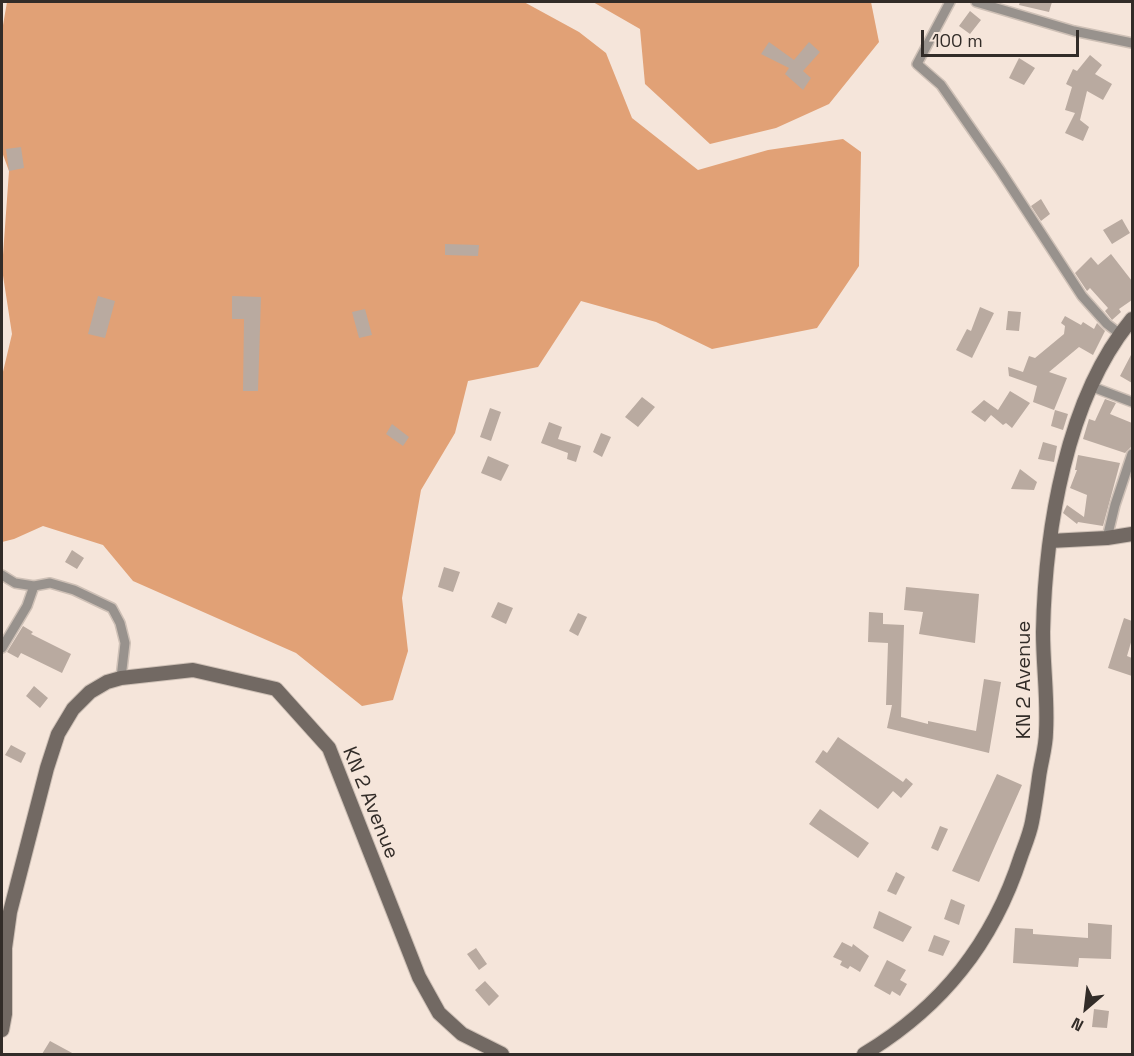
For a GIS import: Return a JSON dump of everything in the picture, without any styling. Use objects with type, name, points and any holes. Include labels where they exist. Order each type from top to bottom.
[{"type":"main road","name":"KN 2 Avenue","points":[[864,1054],[922,1012],[952,982],[982,943],[1012,883],[1032,823],[1046,734],[1043,632],[1050,542],[1067,449],[1090,386],[1120,334],[1132,319]]},
{"type":"main road","points":[[1050,542],[1132,534]]},
{"type":"main road","name":"KN 2 Avenue","points":[[2,1030],[5,1014],[5,948],[10,912],[58,734],[73,708],[90,692],[107,682],[122,678],[193,670],[276,689],[329,748],[419,977],[439,1013],[462,1034],[502,1054]]},
{"type":"street","points":[[950,2],[917,64],[941,85],[1082,296],[1107,324],[1120,334]]},
{"type":"street","points":[[976,2],[1074,31],[1132,43]]},
{"type":"street","points":[[1090,386],[1132,402]]},
{"type":"street","points":[[1107,538],[1120,487],[1132,454]]},
{"type":"street","points":[[2,575],[15,583],[34,586],[50,584],[74,590],[112,608],[120,623],[125,643],[122,678]]},
{"type":"street","points":[[2,648],[27,606],[34,586]]},
{"type":"shaded area","points":[[7,2],[524,2],[579,32],[606,53],[632,118],[698,170],[768,150],[843,139],[861,152],[859,266],[817,328],[712,349],[656,322],[581,301],[538,367],[468,381],[455,433],[421,490],[402,598],[408,651],[393,700],[362,706],[296,653],[133,581],[103,545],[43,526],[2,542],[2,376],[12,334],[2,269],[9,171],[2,152],[2,31]]},
{"type":"shaded area","points":[[593,2],[871,2],[879,42],[829,104],[776,128],[710,144],[645,84],[640,29]]},
{"type":"building","points":[[1020,2],[1052,2],[1049,12],[1019,5]]},
{"type":"building","points":[[970,11],[981,20],[970,34],[959,26]]},
{"type":"building","points":[[769,42],[794,60],[809,42],[820,52],[803,71],[811,78],[803,90],[785,74],[789,68],[761,54]]},
{"type":"building","points":[[1090,55],[1102,65],[1095,74],[1112,84],[1103,100],[1087,91],[1080,120],[1089,127],[1083,141],[1065,133],[1075,113],[1065,110],[1072,87],[1066,84],[1073,69],[1077,71]]},
{"type":"building","points":[[1019,58],[1035,68],[1024,85],[1009,78]]},
{"type":"building","points":[[21,147],[24,168],[9,171],[6,149]]},
{"type":"building","points":[[1041,199],[1050,214],[1041,221],[1031,206]]},
{"type":"building","points":[[1122,219],[1130,233],[1112,244],[1103,230]]},
{"type":"building","points":[[445,244],[479,245],[478,256],[445,255]]},
{"type":"building","points":[[1111,254],[1132,281],[1132,300],[1119,309],[1121,312],[1112,320],[1105,311],[1108,308],[1090,288],[1087,291],[1075,273],[1091,257],[1098,265]]},
{"type":"building","points":[[98,296],[115,301],[105,338],[88,334]]},
{"type":"building","points":[[232,296],[261,297],[258,391],[243,391],[244,319],[232,319]]},
{"type":"building","points":[[980,307],[994,313],[972,358],[956,350],[967,329],[971,331]]},
{"type":"building","points":[[365,309],[372,335],[359,338],[352,312]]},
{"type":"building","points":[[1008,311],[1021,312],[1019,331],[1006,330]]},
{"type":"building","points":[[1065,316],[1081,325],[1083,322],[1094,329],[1097,323],[1105,331],[1093,355],[1079,347],[1049,372],[1067,378],[1054,410],[1033,402],[1037,386],[1009,376],[1008,367],[1023,372],[1029,356],[1035,358],[1064,334],[1065,326],[1061,323]]},
{"type":"building","points":[[1132,353],[1132,383],[1120,376]]},
{"type":"building","points":[[1010,391],[1030,403],[1012,428],[1006,423],[1003,425],[991,415],[985,422],[971,412],[984,400],[998,410]]},
{"type":"building","points":[[642,397],[655,407],[638,427],[625,417]]},
{"type":"building","points":[[1105,399],[1116,403],[1110,414],[1132,423],[1132,446],[1125,453],[1083,439],[1089,419],[1095,421]]},
{"type":"building","points":[[490,408],[501,412],[491,441],[480,437]]},
{"type":"building","points":[[1055,410],[1068,414],[1063,430],[1051,426]]},
{"type":"building","points":[[549,422],[562,427],[558,439],[581,446],[576,462],[567,459],[568,453],[541,443]]},
{"type":"building","points":[[392,424],[409,437],[403,446],[386,434]]},
{"type":"building","points":[[601,433],[611,437],[602,457],[593,452]]},
{"type":"building","points":[[1043,442],[1057,446],[1054,462],[1038,459]]},
{"type":"building","points":[[1078,455],[1120,463],[1103,526],[1078,522],[1077,524],[1063,513],[1067,505],[1084,517],[1087,495],[1070,488],[1077,470],[1075,470]]},
{"type":"building","points":[[488,456],[509,465],[501,481],[481,473]]},
{"type":"building","points":[[1020,469],[1037,482],[1034,490],[1011,489]]},
{"type":"building","points":[[72,550],[84,558],[77,569],[65,562]]},
{"type":"building","points":[[444,567],[460,572],[453,592],[438,587]]},
{"type":"building","points":[[906,587],[979,594],[975,643],[919,634],[923,612],[904,610]]},
{"type":"building","points":[[498,602],[513,608],[506,624],[491,617]]},
{"type":"building","points":[[869,612],[883,613],[883,624],[904,625],[901,717],[928,724],[928,721],[976,731],[984,679],[1001,682],[989,753],[887,728],[892,705],[886,705],[888,643],[868,642]]},
{"type":"building","points":[[578,613],[587,617],[578,636],[569,631]]},
{"type":"building","points":[[1124,618],[1132,621],[1132,639],[1127,656],[1132,658],[1132,676],[1108,668]]},
{"type":"building","points":[[23,626],[33,632],[31,634],[71,654],[62,673],[21,653],[18,658],[7,652]]},
{"type":"building","points":[[34,686],[48,698],[40,708],[26,696]]},
{"type":"building","points":[[838,737],[903,782],[906,778],[913,784],[901,798],[893,791],[878,809],[815,762],[823,750],[827,753]]},
{"type":"building","points":[[11,745],[26,753],[21,763],[5,755]]},
{"type":"building","points":[[997,774],[1022,785],[979,882],[952,871]]},
{"type":"building","points":[[820,809],[869,843],[858,858],[809,824]]},
{"type":"building","points":[[940,826],[948,829],[938,851],[931,848]]},
{"type":"building","points":[[896,872],[905,877],[896,895],[887,891]]},
{"type":"building","points":[[951,899],[965,905],[959,925],[944,919]]},
{"type":"building","points":[[879,911],[912,927],[903,942],[873,928]]},
{"type":"building","points":[[1088,923],[1112,925],[1111,959],[1079,958],[1078,967],[1013,963],[1015,928],[1033,929],[1033,934],[1088,938]]},
{"type":"building","points":[[934,935],[950,941],[943,956],[928,951]]},
{"type":"building","points":[[842,942],[852,947],[853,944],[869,956],[860,972],[850,966],[848,969],[840,965],[842,961],[833,957]]},
{"type":"building","points":[[476,948],[487,964],[479,970],[467,954]]},
{"type":"building","points":[[887,960],[906,970],[900,980],[907,984],[900,996],[892,991],[890,995],[874,986]]},
{"type":"building","points":[[485,981],[499,996],[489,1006],[475,990]]},
{"type":"building","points":[[1094,1009],[1109,1011],[1107,1028],[1092,1027]]},
{"type":"building","points":[[50,1041],[74,1054],[42,1054]]}]
